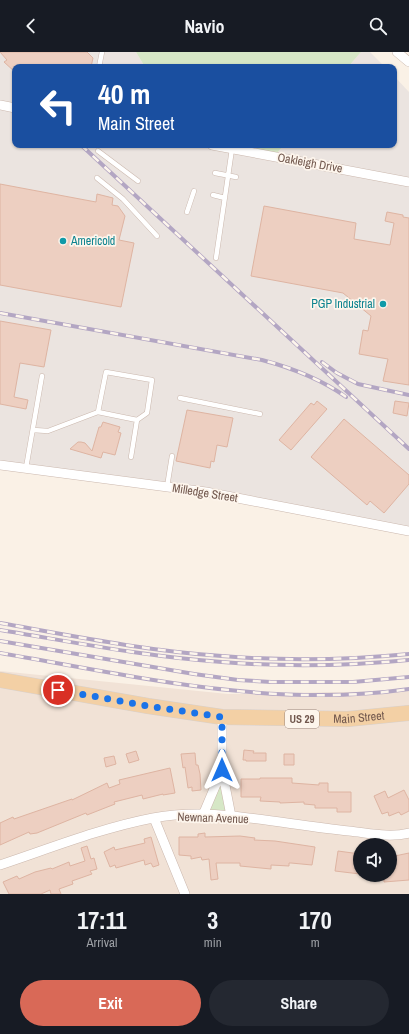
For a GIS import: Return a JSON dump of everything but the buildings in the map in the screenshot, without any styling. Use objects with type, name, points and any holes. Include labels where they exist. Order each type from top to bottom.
[{"type":"main road","name":"Main Street","points":[[0,680],[140,705],[222,717],[348,719],[409,713]]},
{"type":"street","points":[[397,52],[409,62]]},
{"type":"street","points":[[0,105],[12,107]]},
{"type":"street","name":"Oakleigh Drive","points":[[228,148],[409,182]]},
{"type":"street","name":"Milledge Street","points":[[0,465],[206,492],[409,531]]},
{"type":"street","points":[[222,717],[222,770],[231,816]]},
{"type":"street","points":[[203,815],[222,770]]},
{"type":"street","name":"Newnan Avenue","points":[[0,865],[100,831],[154,818],[186,814],[231,816],[299,826],[384,835],[400,835],[409,833]]},
{"type":"street","points":[[154,818],[185,894]]},
{"type":"lane","points":[[100,64],[102,52]]},
{"type":"lane","points":[[216,258],[232,149]]},
{"type":"lane","points":[[98,151],[138,181]]},
{"type":"lane","points":[[215,173],[236,177]]},
{"type":"lane","points":[[97,178],[123,199],[157,236]]},
{"type":"lane","points":[[226,190],[233,191]]},
{"type":"lane","points":[[187,212],[194,191]]},
{"type":"lane","points":[[213,195],[225,198]]},
{"type":"lane","points":[[98,412],[106,372],[152,380],[147,413],[137,420],[131,457]]},
{"type":"lane","points":[[26,468],[42,376]]},
{"type":"lane","points":[[180,398],[260,414]]},
{"type":"lane","points":[[33,430],[48,431],[98,412],[137,420]]},
{"type":"lane","points":[[167,487],[172,456]]},
{"type":"shaded area","points":[[0,52],[136,52],[143,64],[12,64],[12,148],[223,148],[276,154],[281,148],[397,148],[397,79],[409,92],[409,530],[127,485],[0,467]]},
{"type":"shaded area","points":[[361,52],[370,52],[382,64],[351,64]]},
{"type":"shaded area","points":[[0,671],[228,694],[409,691],[409,894],[0,894]]},
{"type":"green space","points":[[136,52],[361,52],[351,64],[143,64]]},
{"type":"green space","points":[[223,148],[281,148],[276,154]]},
{"type":"green space","points":[[220,775],[228,816],[206,815]]},
{"type":"railway","points":[[84,148],[409,449]]},
{"type":"railway","points":[[0,313],[262,360],[306,375],[327,385],[346,397]]},
{"type":"railway","points":[[322,362],[337,373],[358,384],[409,395]]},
{"type":"railway","points":[[0,623],[138,647],[194,654],[269,659],[362,658],[409,654]]},
{"type":"railway","points":[[0,630],[138,653],[194,660],[269,665],[362,664],[409,660]]},
{"type":"railway","points":[[0,641],[238,680],[271,682],[353,682],[409,677]]},
{"type":"railway","points":[[0,653],[152,680],[255,692],[306,695],[358,694],[409,689]]},
{"type":"place","name":"Americold","points":[[63,241]]},
{"type":"place","name":"PGP Industrial","points":[[383,304]]},
{"type":"route","points":[[58,690],[222,717],[222,770]]}]
